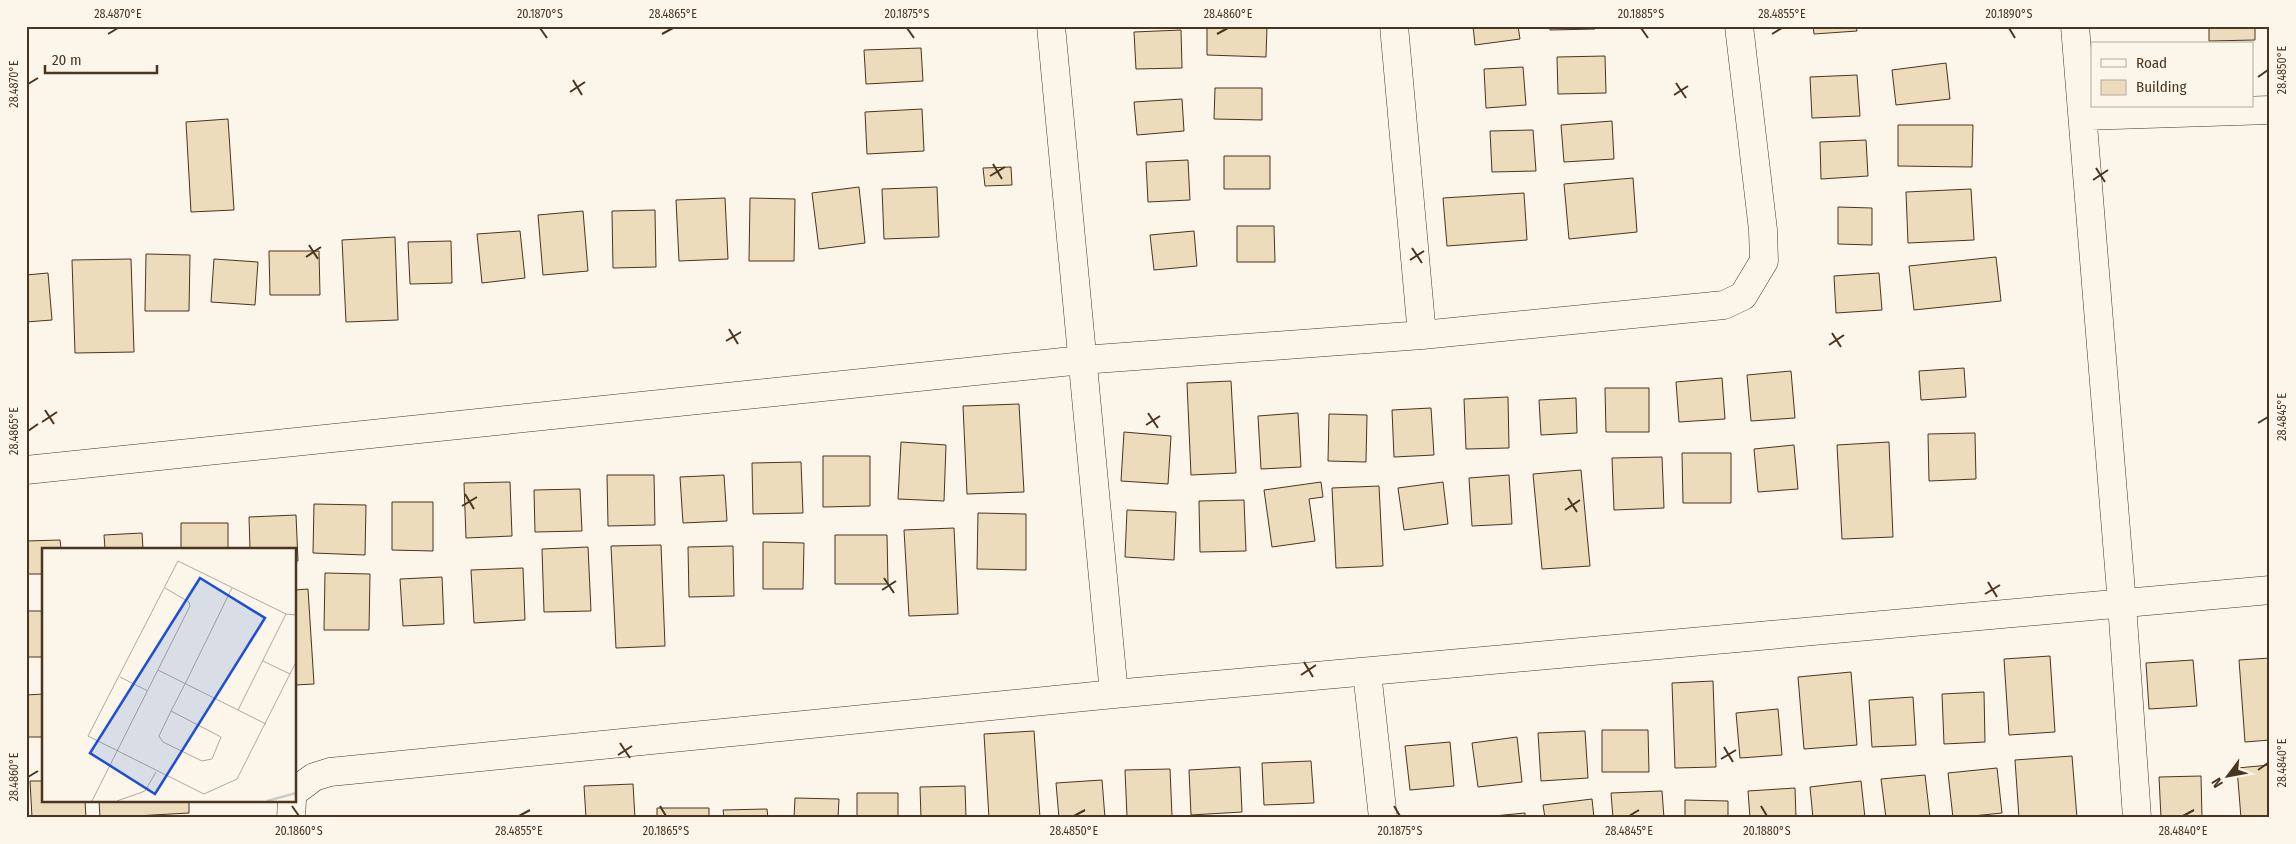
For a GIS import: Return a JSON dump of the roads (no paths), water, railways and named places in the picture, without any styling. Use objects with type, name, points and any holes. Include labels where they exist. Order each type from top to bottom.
[{"type":"street","points":[[1051,26],[1114,694]]},
{"type":"street","points":[[1394,26],[1422,335]]},
{"type":"street","points":[[26,470],[1082,360],[1422,335],[1724,305],[1743,296],[1764,261],[1764,230],[1740,26]]},
{"type":"street","points":[[2075,26],[2084,116],[2137,818]]},
{"type":"street","points":[[2084,116],[2270,110]]},
{"type":"street","points":[[296,790],[314,777],[330,772],[1114,694],[2270,590]]},
{"type":"street","points":[[1367,672],[1383,818]]},
{"type":"street","points":[[291,818],[292,802]]}]
